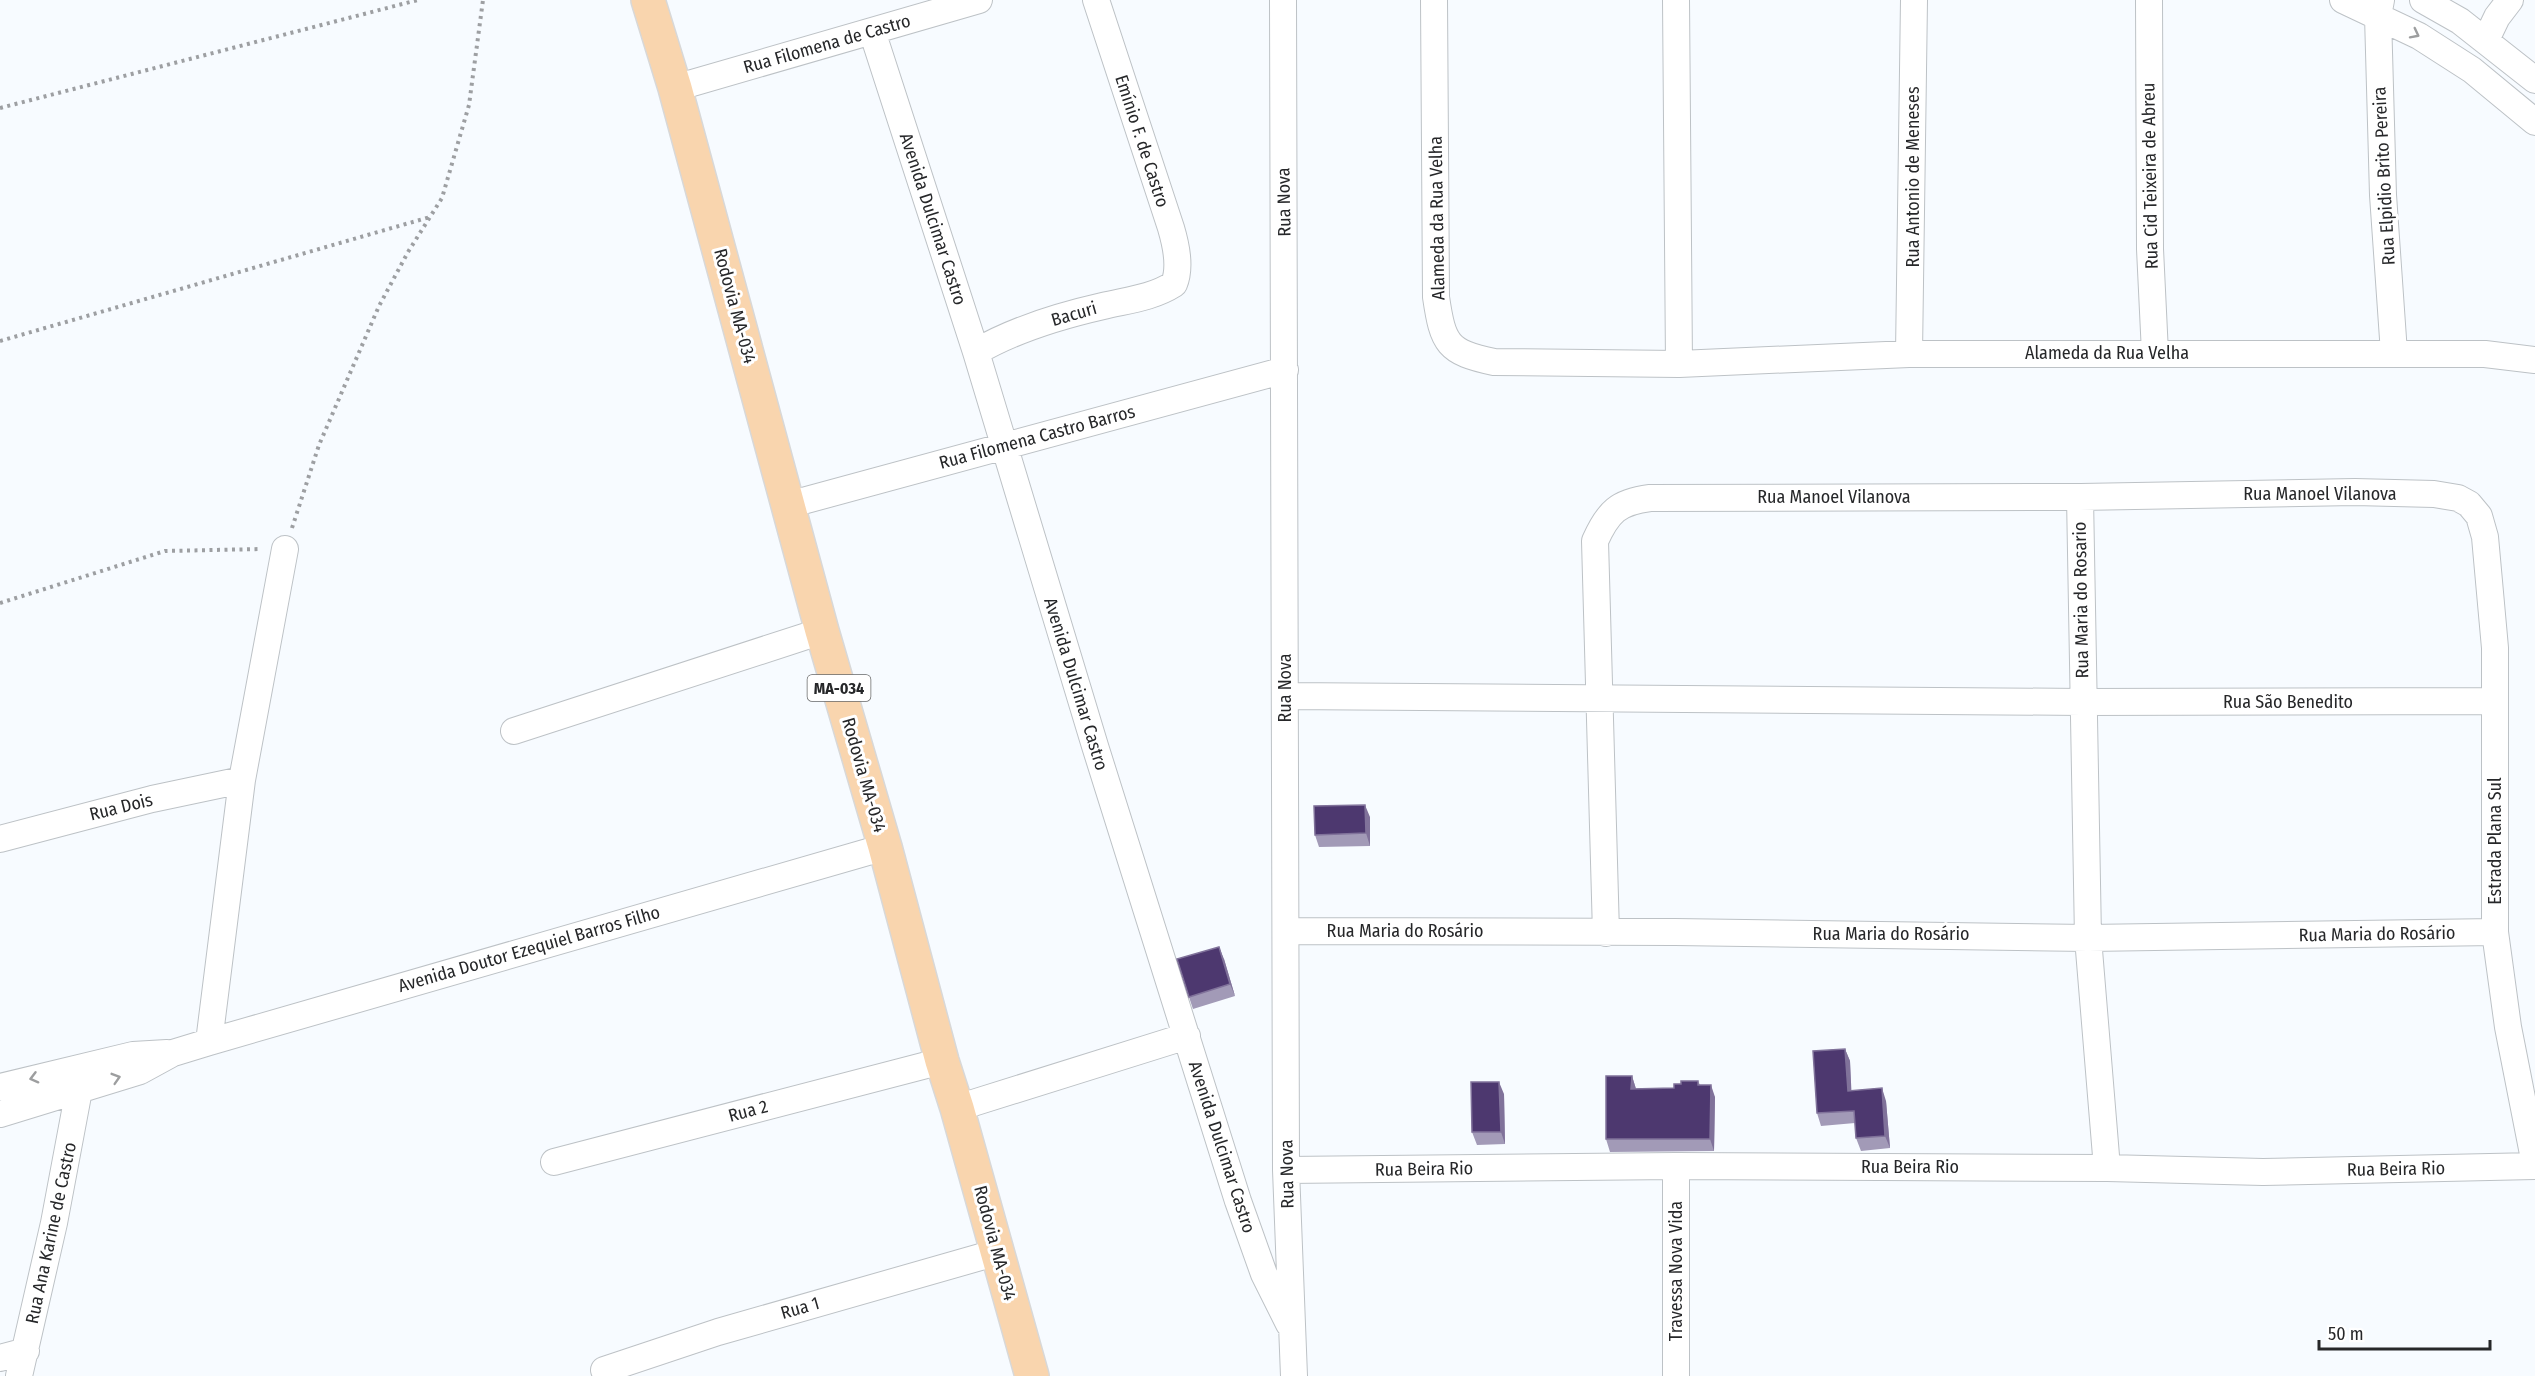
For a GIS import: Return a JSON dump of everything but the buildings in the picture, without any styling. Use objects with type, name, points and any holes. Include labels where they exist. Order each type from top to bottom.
[{"type":"main road","name":"Rodovia MA-034","points":[[648,0],[675,88],[822,631],[885,847],[942,1061],[1032,1376]]},
{"type":"street","name":"Rua Filomena de Castro","points":[[675,88],[979,0]]},
{"type":"street","name":"Emínio F. de Castro","points":[[1096,0],[1171,228],[1178,273],[1174,284]]},
{"type":"street","name":"Rua Nova","points":[[1283,0],[1286,1170],[1294,1376]]},
{"type":"street","name":"Alameda da Rua Velha","points":[[1434,0],[1436,297],[1440,321],[1448,343],[1458,352],[1469,357],[1494,362],[1679,364],[1910,354],[2394,353],[2485,354],[2535,360]]},
{"type":"street","points":[[1676,0],[1679,364]]},
{"type":"street","name":"Rua Antonio de Meneses","points":[[1910,354],[1914,0]]},
{"type":"street","name":"Rua Cid Teixeira de Abreu","points":[[2149,0],[2150,249],[2155,353]]},
{"type":"street","points":[[2343,0],[2380,8],[2472,70],[2535,122]]},
{"type":"street","points":[[2423,0],[2460,21],[2535,80]]},
{"type":"street","points":[[2486,40],[2497,17],[2510,0]]},
{"type":"street","name":"Rua Elpidio Brito Pereira","points":[[2380,8],[2383,195],[2394,353]]},
{"type":"street","name":"Avenida Dulcimar Castro","points":[[872,31],[976,352],[1003,446],[1238,1202],[1260,1264],[1292,1331]]},
{"type":"street","name":"Bacuri","points":[[976,352],[1004,337],[1039,324],[1104,306],[1149,297],[1174,284]]},
{"type":"street","name":"Rua Filomena Castro Barros","points":[[788,505],[1285,370]]},
{"type":"street","name":"Rua Manoel Vilanova","points":[[1606,933],[1594,541],[1601,526],[1614,509],[1632,500],[2080,497],[2355,492],[2434,494],[2464,501],[2479,516]]},
{"type":"street","name":"Rua Maria do Rosario","points":[[2080,497],[2088,938],[2107,1168]]},
{"type":"street","name":"Estrada Plana Sul","points":[[2479,516],[2485,537],[2489,569],[2495,648],[2495,932],[2508,1027],[2535,1165]]},
{"type":"street","points":[[209,1042],[242,780],[285,549]]},
{"type":"street","points":[[514,731],[822,631]]},
{"type":"street","name":"Rua São Benedito","points":[[1285,696],[2082,702],[2495,701]]},
{"type":"street","name":"Rua Dois","points":[[0,839],[152,800],[242,780]]},
{"type":"street","name":"Avenida Doutor Ezequiel Barros Filho","points":[[0,1114],[140,1071],[173,1053],[209,1042],[885,847]]},
{"type":"street","name":"Rua Maria do Rosário","points":[[1287,931],[1962,934],[2088,938],[2495,932]]},
{"type":"street","points":[[957,1108],[1187,1036]]},
{"type":"street","name":"Avenida Doutor Ezequiel Barros Filho","points":[[0,1087],[133,1055],[173,1053]]},
{"type":"street","name":"Rua 2","points":[[554,1161],[942,1061]]},
{"type":"street","name":"Rua Ana Karine de Castro","points":[[19,1376],[67,1159],[79,1090]]},
{"type":"street","name":"Rua Beira Rio","points":[[1286,1170],[1676,1166],[2107,1168],[2264,1172],[2535,1165]]},
{"type":"street","name":"Travessa Nova Vida","points":[[1676,1166],[1676,1376]]},
{"type":"street","name":"Rua 1","points":[[602,1374],[718,1332],[998,1252]]},
{"type":"street","points":[[0,1358],[26,1351]]},
{"type":"path","points":[[0,108],[418,0]]},
{"type":"path","points":[[0,603],[165,551],[285,549],[319,445],[345,383],[380,306],[442,198],[469,105],[483,0]]},
{"type":"path","points":[[0,341],[430,217]]}]
